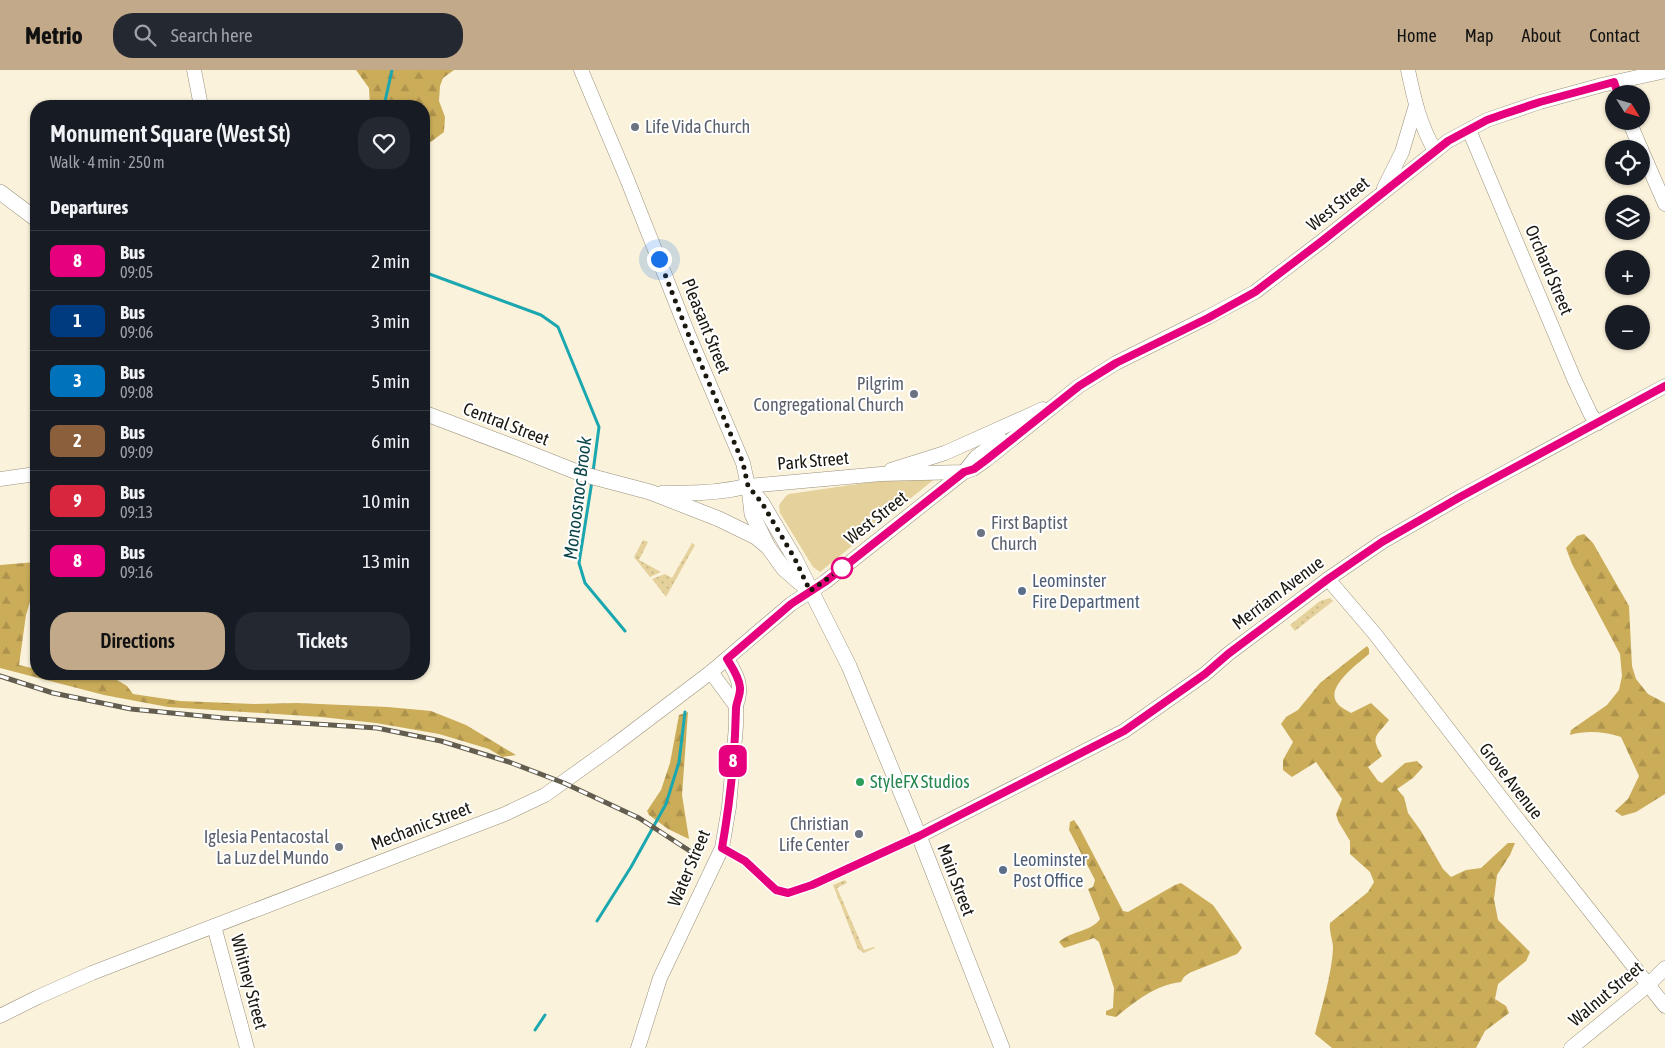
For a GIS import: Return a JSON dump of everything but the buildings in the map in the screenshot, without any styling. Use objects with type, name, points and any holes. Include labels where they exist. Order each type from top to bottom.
[{"type":"main road","points":[[194,70],[200,100]]},
{"type":"main road","name":"Pleasant Street","points":[[581,70],[628,179],[689,336],[743,463],[748,486]]},
{"type":"main road","points":[[1408,70],[1424,131],[1435,151]]},
{"type":"main road","name":"West Street","points":[[1625,85],[1665,72]]},
{"type":"main road","name":"West Street","points":[[810,591],[875,543],[964,472],[974,469],[986,460],[1079,386],[1116,363],[1208,318],[1255,292],[1448,141],[1487,120],[1540,102],[1605,90]]},
{"type":"main road","points":[[1381,193],[1402,152],[1416,105]]},
{"type":"main road","name":"Orchard Street","points":[[1468,130],[1590,415],[1598,423]]},
{"type":"main road","points":[[1650,170],[1665,204]]},
{"type":"main road","points":[[0,192],[30,214]]},
{"type":"main road","name":"Merriam Avenue","points":[[919,836],[1124,731],[1205,674],[1228,654],[1328,579],[1382,542],[1418,520],[1665,386]]},
{"type":"main road","name":"West Street","points":[[961,446],[1034,412],[1052,406]]},
{"type":"main road","name":"Central Street","points":[[430,415],[578,473],[650,492]]},
{"type":"main road","name":"Park Street","points":[[881,474],[961,446]]},
{"type":"main road","name":"Park Street","points":[[748,486],[881,474],[964,472]]},
{"type":"main road","points":[[0,479],[30,475]]},
{"type":"main road","points":[[650,492],[710,493],[748,486],[752,514],[768,547],[784,569],[810,591]]},
{"type":"main road","name":"Main Street","points":[[748,486],[762,503],[787,545],[849,666],[919,836],[1002,1048]]},
{"type":"main road","points":[[650,492],[719,519],[756,538],[768,547]]},
{"type":"main road","name":"Grove Avenue","points":[[1328,579],[1375,634],[1665,1006]]},
{"type":"main road","name":"Mechanic Street","points":[[0,1016],[60,986],[534,801],[583,769],[711,672],[791,604],[810,591]]},
{"type":"main road","name":"Water Street","points":[[638,1048],[660,978],[722,848],[731,792],[736,706],[739,699],[740,686],[735,672],[727,659]]},
{"type":"main road","points":[[711,672],[736,706]]},
{"type":"main road","name":"Whitney Street","points":[[214,926],[247,1048]]},
{"type":"main road","name":"Walnut Street","points":[[1571,1048],[1648,985],[1665,968]]},
{"type":"shaded area","points":[[934,473],[932,481],[820,572],[813,567],[780,513],[779,505],[789,494]]},
{"type":"shaded area","points":[[643,540],[648,542],[639,560],[661,572],[650,577],[634,557]]},
{"type":"shaded area","points":[[692,543],[695,545],[666,597],[652,579],[665,574],[672,578]]},
{"type":"shaded area","points":[[1330,598],[1333,601],[1295,631],[1290,625],[1320,601]]},
{"type":"shaded area","points":[[845,880],[847,883],[837,888],[864,950],[875,948],[864,953],[858,949],[833,885]]},
{"type":"green space","points":[[356,70],[454,70],[443,78],[440,86],[439,101],[445,117],[444,132],[430,142],[430,100],[370,100],[369,88]]},
{"type":"green space","points":[[1584,534],[1593,543],[1629,606],[1632,666],[1636,679],[1648,694],[1665,703],[1665,794],[1636,812],[1622,816],[1615,811],[1628,799],[1639,776],[1621,737],[1596,732],[1570,735],[1571,730],[1607,705],[1619,690],[1622,676],[1620,654],[1572,564],[1566,548],[1577,536]]},
{"type":"green space","points":[[30,562],[30,602],[26,615],[19,665],[30,668],[30,676],[0,668],[0,565]]},
{"type":"green space","points":[[1367,646],[1369,654],[1344,676],[1335,691],[1335,698],[1339,705],[1351,713],[1371,703],[1389,720],[1376,737],[1376,744],[1382,756],[1368,767],[1378,781],[1382,783],[1405,763],[1417,761],[1423,767],[1413,778],[1397,789],[1404,797],[1408,813],[1443,869],[1451,877],[1466,870],[1481,868],[1508,843],[1515,843],[1510,855],[1497,875],[1494,899],[1498,920],[1530,952],[1526,961],[1498,984],[1495,999],[1506,1006],[1509,1013],[1485,1031],[1476,1048],[1332,1048],[1315,1034],[1331,966],[1333,946],[1330,923],[1368,892],[1374,882],[1370,872],[1350,854],[1350,841],[1336,814],[1342,799],[1316,762],[1292,777],[1283,770],[1283,760],[1293,742],[1281,724],[1286,717],[1298,710],[1320,683]]},
{"type":"green space","points":[[46,680],[117,680],[127,686],[133,694],[180,701],[254,704],[297,703],[431,711],[466,725],[516,755],[502,757],[489,749],[439,734],[376,723],[321,717],[168,707],[104,695]]},
{"type":"green space","points":[[688,712],[682,795],[689,839],[668,829],[649,815],[647,811],[661,790],[670,763],[679,715]]},
{"type":"green space","points":[[1074,820],[1123,911],[1128,912],[1181,883],[1213,905],[1242,948],[1237,954],[1189,973],[1181,982],[1154,990],[1116,1017],[1106,1015],[1106,1011],[1113,1008],[1114,988],[1099,942],[1094,938],[1064,948],[1059,942],[1091,927],[1100,919],[1088,889],[1093,887],[1095,880],[1069,830],[1070,822]]},
{"type":"waterway","name":"Monoosnoc Brook","points":[[385,100],[392,70]]},
{"type":"waterway","name":"Monoosnoc Brook","points":[[430,274],[541,315],[558,327],[599,427],[593,472]]},
{"type":"waterway","name":"Monoosnoc Brook","points":[[592,481],[579,563],[585,583],[625,631]]},
{"type":"waterway","name":"Monoosnoc Brook","points":[[597,921],[631,867],[666,804],[679,762],[685,712]]},
{"type":"waterway","name":"Monoosnoc Brook","points":[[535,1030],[545,1015]]},
{"type":"railway","points":[[0,676],[53,693],[131,709],[223,718],[377,728],[441,741],[509,762],[564,783],[639,818],[696,855]]},
{"type":"bus line","name":"8","points":[[1615,85],[1614,82],[1540,102],[1487,120],[1448,141],[1283,272],[1255,292],[1208,318],[1116,363],[1079,386],[974,469],[964,472],[825,582],[791,604],[727,659],[736,675],[740,691],[736,706],[731,792],[722,848],[745,861],[776,890],[788,893],[812,885],[877,857],[1124,731],[1205,674],[1264,626],[1328,579],[1382,542],[1418,520],[1665,386]]},
{"type":"place","name":"Life Vida Church","points":[[635,127]]},
{"type":"place","name":"Pilgrim Congregational Church","points":[[914,394]]},
{"type":"place","name":"First Baptist Church","points":[[981,533]]},
{"type":"place","name":"Leominster Fire Department","points":[[1022,591]]},
{"type":"place","name":"StyleFX Studios","points":[[860,782]]},
{"type":"place","name":"Christian Life Center","points":[[859,834]]},
{"type":"place","name":"Iglesia Pentacostal La Luz del Mundo","points":[[339,847]]},
{"type":"place","name":"Leominster Post Office","points":[[1003,870]]},
{"type":"route","points":[[659,259],[689,336],[743,463],[748,486],[762,503],[795,559],[810,591],[844,567],[842,568]]}]
